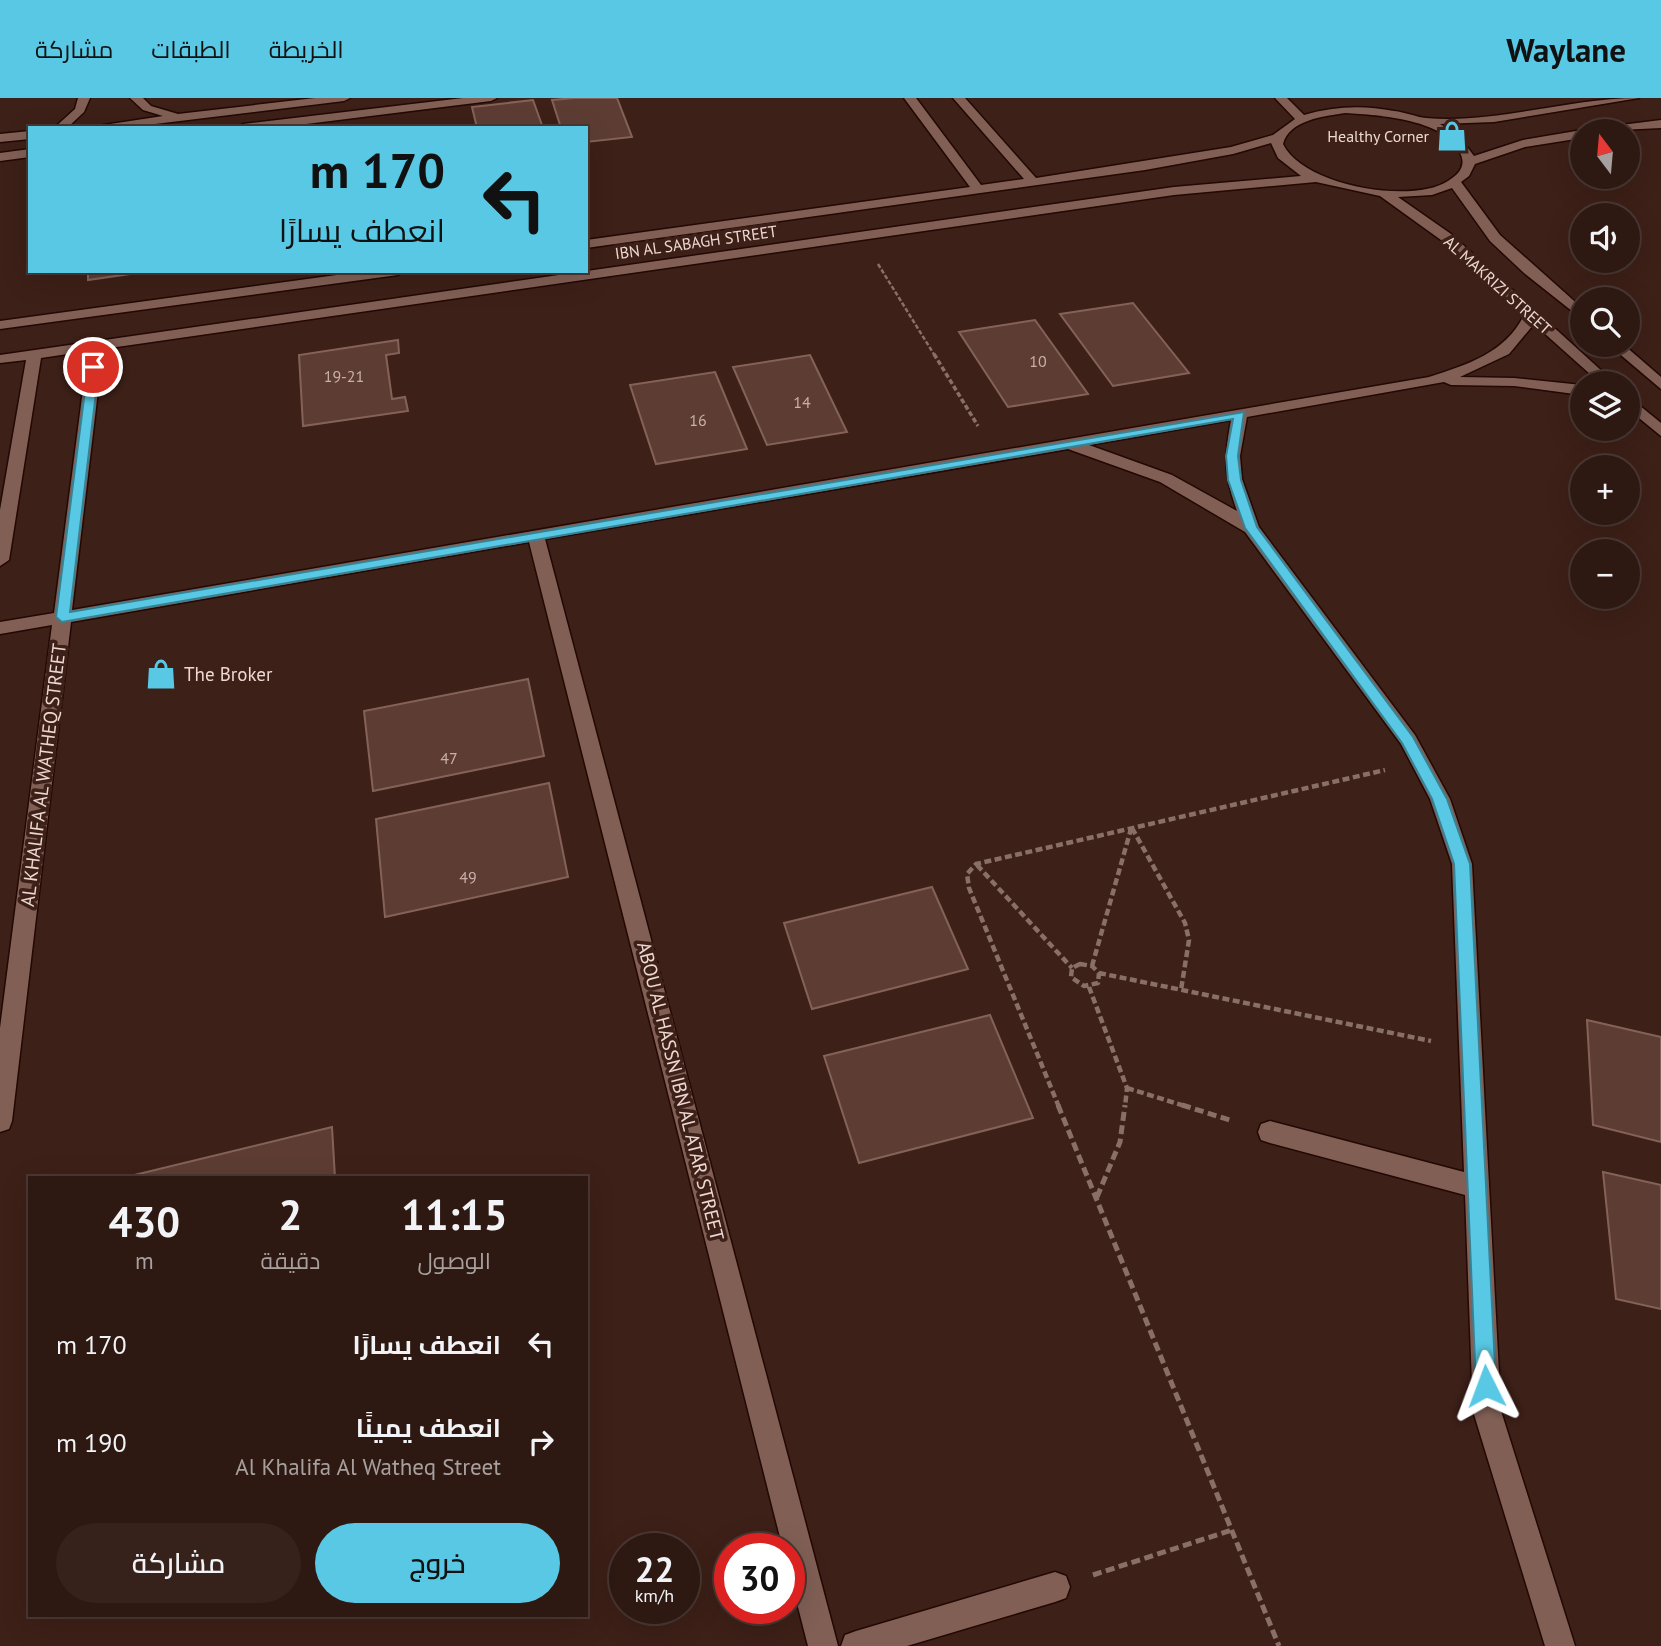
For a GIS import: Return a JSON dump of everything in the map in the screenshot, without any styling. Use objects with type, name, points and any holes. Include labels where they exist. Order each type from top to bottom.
[{"type":"street","points":[[62,126],[80,110],[84,98]]},
{"type":"street","points":[[135,98],[157,112],[182,117]]},
{"type":"street","points":[[107,126],[344,98]]},
{"type":"street","points":[[359,98],[361,114]]},
{"type":"street","points":[[260,126],[491,98]]},
{"type":"street","points":[[910,98],[978,188]]},
{"type":"street","points":[[959,98],[1032,181]]},
{"type":"street","points":[[1281,98],[1300,117]]},
{"type":"street","points":[[1328,98],[1346,110]]},
{"type":"street","points":[[1416,120],[1449,134],[1460,143],[1469,162],[1465,173],[1455,182],[1411,193],[1354,189],[1315,178],[1285,158],[1278,147],[1278,137],[1285,126],[1300,117],[1346,110],[1416,120],[1462,122],[1633,98]]},
{"type":"street","points":[[1640,126],[1661,124]]},
{"type":"street","points":[[1640,129],[1661,134]]},
{"type":"street","points":[[0,138],[28,135]]},
{"type":"street","points":[[1469,162],[1523,144],[1570,136]]},
{"type":"street","name":"IBN AL SABAGH STREET","points":[[588,244],[1183,159],[1278,137]]},
{"type":"street","points":[[0,157],[28,153]]},
{"type":"street","name":"IBN AL SABAGH STREET","points":[[0,359],[1174,191],[1315,178]]},
{"type":"street","name":"AL MAKRIZI STREET","points":[[1455,182],[1478,223],[1570,304]]},
{"type":"street","name":"AL MAKRIZI STREET","points":[[1383,193],[1436,229],[1595,371]]},
{"type":"street","points":[[0,325],[383,273]]},
{"type":"street","points":[[1431,382],[1486,362],[1504,351],[1528,327],[1532,314]]},
{"type":"street","name":"AL KHALIFA AL WATHEQ STREET","points":[[0,1121],[96,346]]},
{"type":"street","points":[[0,561],[34,354]]},
{"type":"street","points":[[1630,357],[1661,385]]},
{"type":"street","points":[[0,628],[1431,382],[1514,382],[1570,389]]},
{"type":"street","points":[[1640,412],[1661,431]]},
{"type":"street","points":[[1240,414],[1232,456],[1234,480],[1251,528],[1392,719],[1420,762],[1440,799],[1462,864],[1487,1410],[1560,1646]]},
{"type":"street","points":[[1068,444],[1109,455],[1184,486],[1251,528]]},
{"type":"street","name":"ABOU AL HASSN IBN AL ATAR STREET","points":[[536,536],[554,592],[823,1646]]},
{"type":"street","points":[[1270,1132],[1477,1187]]},
{"type":"street","points":[[856,1646],[1055,1587]]},
{"type":"path","points":[[860,236],[997,456]]},
{"type":"path","points":[[1279,1646],[969,888],[967,874],[976,864],[1420,762]]},
{"type":"path","points":[[1092,966],[1132,828]]},
{"type":"path","points":[[1132,828],[1185,923],[1189,940],[1181,990]]},
{"type":"path","points":[[976,864],[1072,968],[1071,978],[1078,985],[1089,987],[1098,982],[1099,973]]},
{"type":"path","points":[[1072,968],[1080,964],[1092,966],[1099,973],[1471,1049]]},
{"type":"path","points":[[1089,987],[1127,1088],[1121,1142],[1097,1198]]},
{"type":"path","points":[[1127,1088],[1270,1132]]},
{"type":"path","points":[[1055,1587],[1232,1530]]},
{"type":"building","points":[[617,98],[632,137],[588,142],[588,126],[560,126],[552,100]]},
{"type":"building","points":[[533,100],[542,126],[477,126],[472,107]]},
{"type":"building","points":[[88,273],[137,273],[88,280]]},
{"type":"building","points":[[1133,303],[1189,373],[1113,386],[1060,314]]},
{"type":"building","points":[[1035,320],[1088,394],[1008,407],[959,332]]},
{"type":"building","points":[[398,340],[399,353],[386,355],[392,399],[405,397],[408,411],[303,426],[299,355]]},
{"type":"building","points":[[810,355],[847,432],[767,445],[733,367]]},
{"type":"building","points":[[715,372],[747,449],[656,464],[630,385]]},
{"type":"building","points":[[528,679],[544,756],[373,791],[364,711]]},
{"type":"building","points":[[549,783],[568,877],[385,917],[376,819]]},
{"type":"building","points":[[932,887],[968,969],[812,1009],[784,923]]},
{"type":"building","points":[[990,1015],[1033,1118],[859,1163],[824,1056]]},
{"type":"building","points":[[1587,1020],[1661,1037],[1661,1142],[1593,1125]]},
{"type":"building","points":[[332,1127],[335,1176],[130,1176]]},
{"type":"building","points":[[1603,1172],[1661,1185],[1661,1309],[1616,1299]]},
{"type":"place","name":"Healthy Corner","points":[[1452,136]]},
{"type":"place","name":"The Broker","points":[[161,674]]},
{"type":"route","points":[[93,367],[62,617],[1240,414],[1232,456],[1234,480],[1251,528],[1408,740],[1440,799],[1462,864],[1486,1386]]}]
